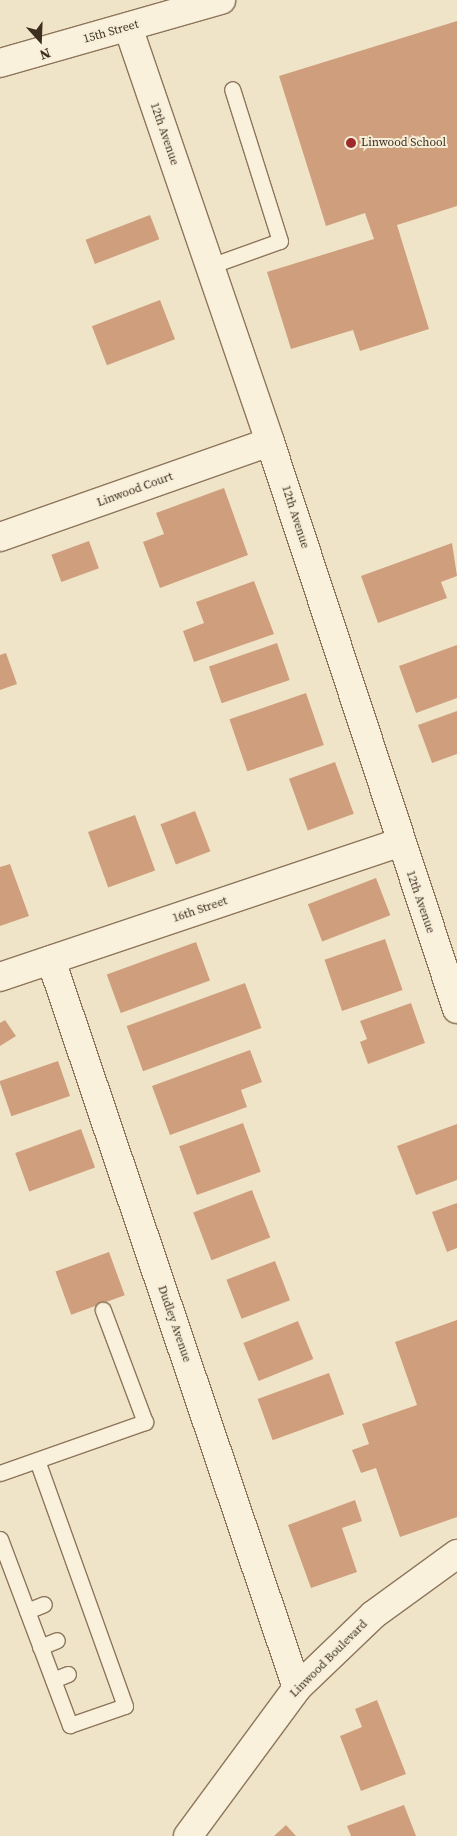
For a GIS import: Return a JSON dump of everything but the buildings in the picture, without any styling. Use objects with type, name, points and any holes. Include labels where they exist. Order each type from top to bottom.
[{"type":"street","name":"15th Street","points":[[0,63],[221,0]]},
{"type":"street","name":"12th Avenue","points":[[128,27],[270,442],[400,842],[457,1009]]},
{"type":"street","name":"Linwood Court","points":[[0,538],[270,442]]},
{"type":"street","name":"16th Street","points":[[0,977],[400,842]]},
{"type":"street","name":"Dudley Avenue","points":[[51,960],[297,1688]]},
{"type":"street","name":"Linwood Boulevard","points":[[188,1836],[297,1688],[374,1616],[457,1554]]},
{"type":"lane","points":[[210,266],[280,241],[232,90]]},
{"type":"lane","points":[[0,1473],[145,1422],[103,1310]]},
{"type":"lane","points":[[0,1539],[70,1725],[125,1706],[104,1661],[79,1592],[38,1460]]},
{"type":"lane","points":[[27,1611],[44,1604]]},
{"type":"lane","points":[[40,1647],[57,1640]]},
{"type":"lane","points":[[53,1680],[68,1674]]},
{"type":"place","name":"Linwood School","points":[[351,143]]}]
